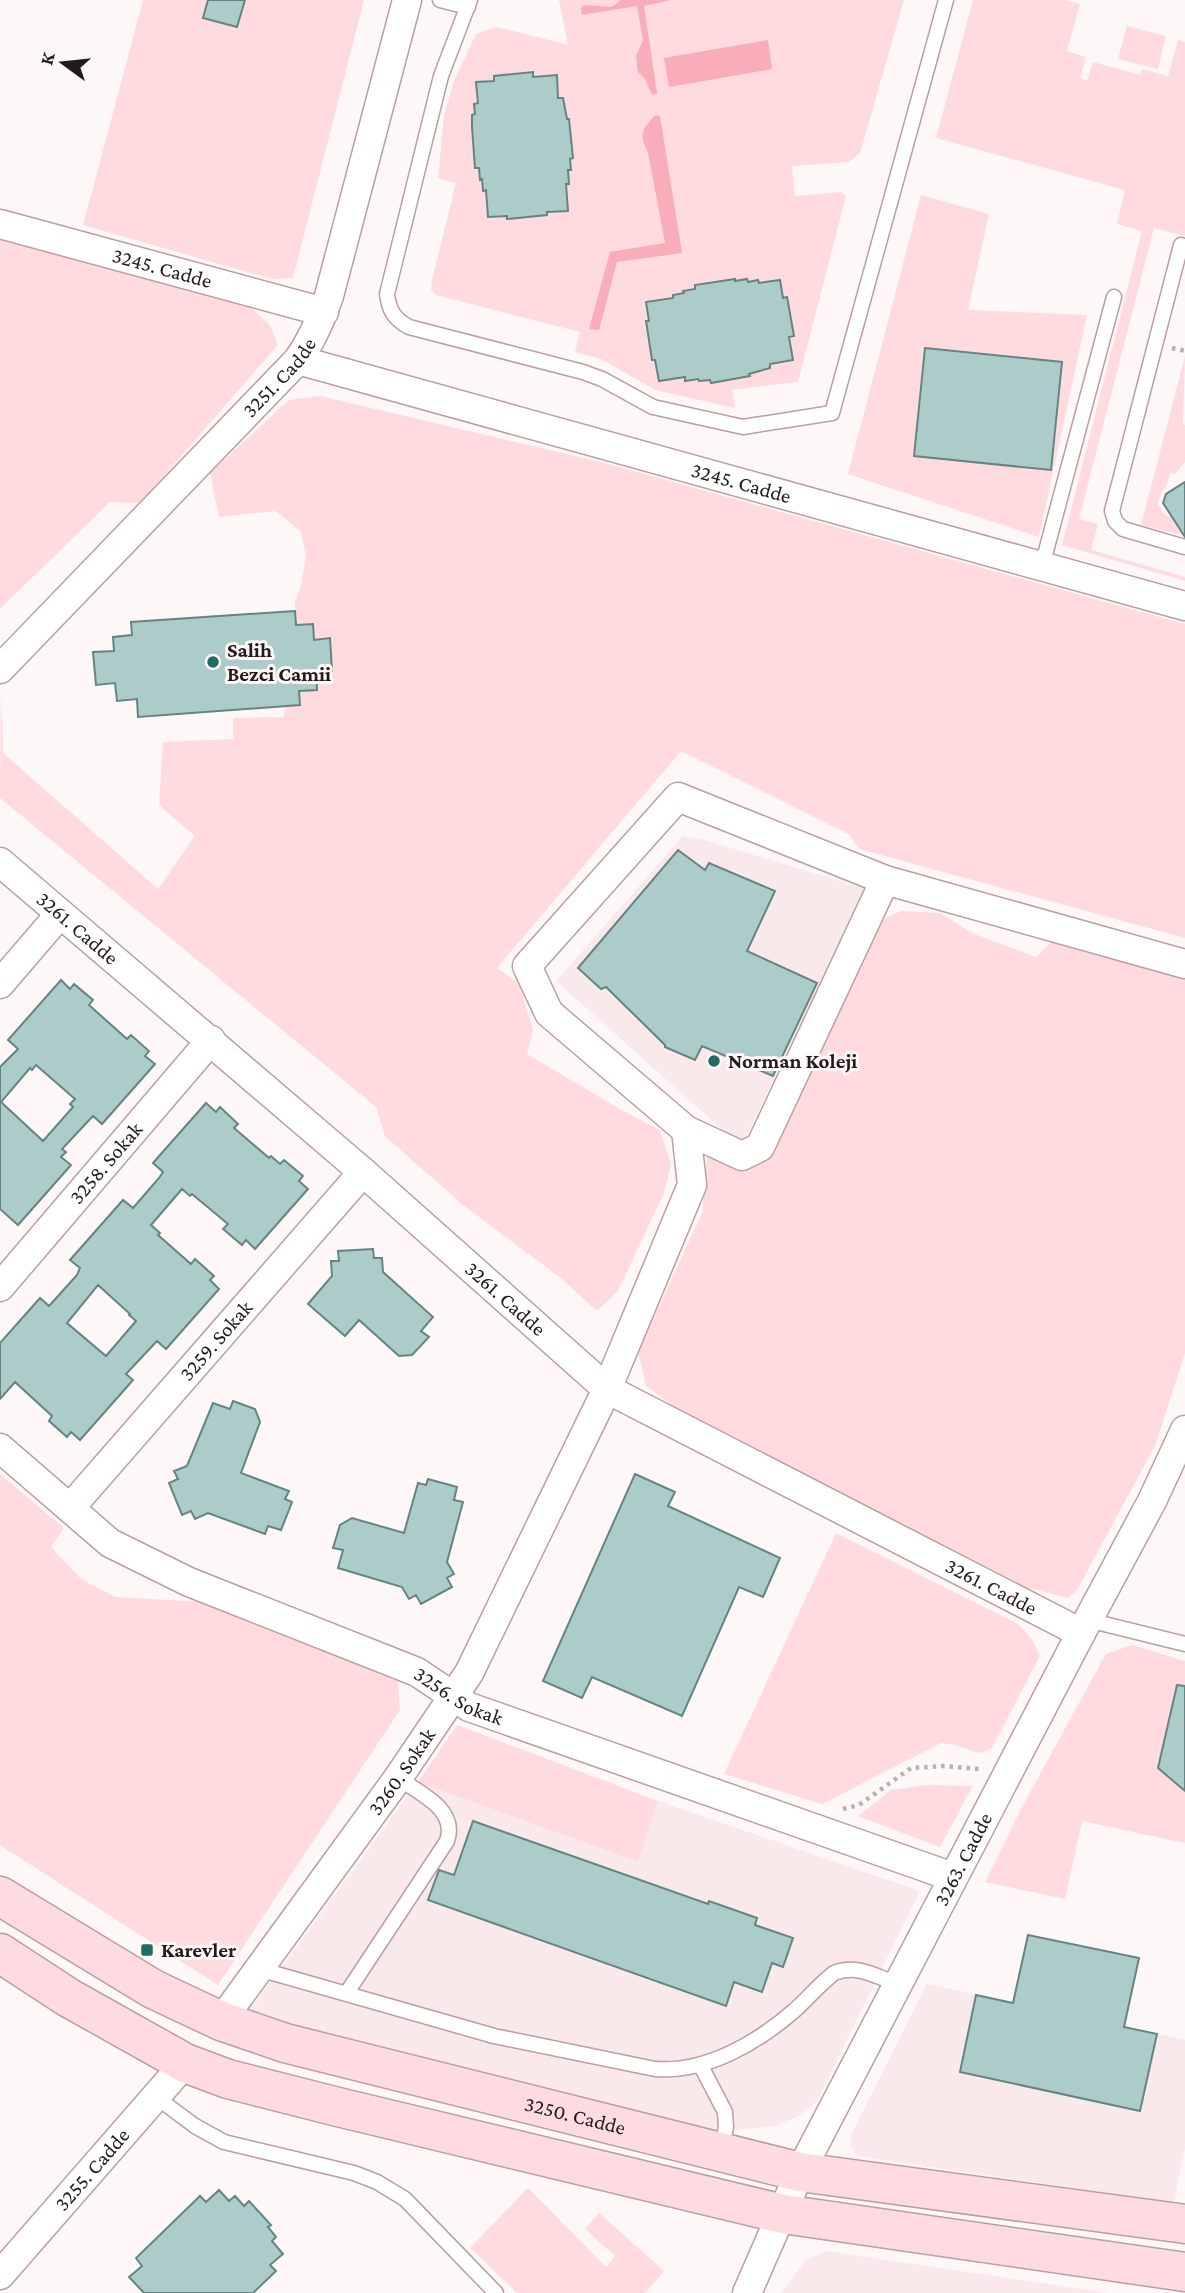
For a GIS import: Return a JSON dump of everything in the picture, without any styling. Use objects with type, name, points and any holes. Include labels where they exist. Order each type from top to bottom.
[{"type":"street","name":"3251. Cadde","points":[[0,669],[298,360],[324,312],[407,0]]},
{"type":"street","name":"3245. Cadde","points":[[0,224],[324,312]]},
{"type":"street","name":"3245. Cadde","points":[[298,360],[1185,606]]},
{"type":"street","points":[[886,880],[760,1147],[742,1156],[685,1130],[549,1013],[527,966],[678,797],[886,880],[1185,964]]},
{"type":"street","name":"3261. Cadde","points":[[0,862],[211,1040],[607,1389],[1085,1626]]},
{"type":"street","points":[[0,984],[60,914]]},
{"type":"street","name":"3258. Sokak","points":[[0,1287],[211,1040]]},
{"type":"street","name":"3260. Sokak","points":[[221,2021],[398,1778],[469,1673],[607,1389],[692,1185],[685,1130]]},
{"type":"street","name":"3259. Sokak","points":[[70,1508],[363,1172]]},
{"type":"street","name":"3263. Cadde","points":[[747,2293],[800,2172],[897,1984],[1085,1626],[1179,1461],[1185,1430]]},
{"type":"street","name":"3256. Sokak","points":[[0,1448],[110,1543],[189,1582],[416,1672],[469,1707],[953,1877]]},
{"type":"street","name":"3250. Cadde","points":[[0,1896],[153,1989],[221,2021],[285,2043],[800,2172],[1185,2224]]},
{"type":"street","points":[[0,1953],[69,1998],[185,2063],[228,2079],[338,2108],[783,2214],[1185,2272]]},
{"type":"street","points":[[185,2063],[221,2021]]},
{"type":"street","name":"3255. Cadde","points":[[0,2275],[185,2063]]},
{"type":"lane","points":[[440,0],[469,4],[441,76],[387,294],[388,306],[394,317],[409,327],[583,372],[602,379],[653,407],[743,427],[832,413],[946,0]]},
{"type":"lane","points":[[1181,245],[1112,511],[1115,521],[1122,529],[1185,547]]},
{"type":"lane","points":[[1042,566],[1114,297]]},
{"type":"lane","points":[[1085,1626],[1185,1644]]},
{"type":"lane","points":[[345,1994],[450,1833],[447,1816],[441,1809],[398,1778]]},
{"type":"lane","points":[[259,1969],[494,2036],[654,2069],[678,2070],[701,2066],[763,2034],[842,1969],[855,1968],[897,1984]]},
{"type":"lane","points":[[701,2066],[725,2112],[726,2127],[721,2154]]},
{"type":"lane","points":[[156,2097],[195,2126],[224,2142],[354,2173],[377,2182],[405,2199],[496,2293]]},
{"type":"path","points":[[791,1821],[859,1805],[911,1768],[1011,1767]]},
{"type":"shaded area","points":[[143,0],[364,0],[293,278],[272,279],[83,225]]},
{"type":"shaded area","points":[[559,0],[904,0],[860,153],[849,162],[792,166],[795,196],[840,192],[846,196],[798,382],[732,390],[735,408],[655,390],[601,359],[575,352],[580,332],[436,295],[431,290],[456,183],[438,178],[444,116],[454,81],[476,34],[497,27],[568,45]]},
{"type":"shaded area","points":[[621,0],[671,0],[644,6],[657,93],[652,95],[645,79],[638,72],[636,56],[643,40],[637,6],[582,15],[581,8],[584,5],[612,7]]},
{"type":"shaded area","points":[[973,0],[1065,0],[1080,4],[1067,51],[1086,57],[1080,78],[1087,81],[1093,62],[1140,75],[1142,69],[1168,76],[1178,40],[1185,42],[1185,236],[1154,228],[1079,519],[1098,524],[1091,550],[1185,577],[1185,581],[1062,545],[1142,231],[1117,224],[1125,190],[936,138]]},
{"type":"shaded area","points":[[1127,26],[1166,36],[1158,69],[1118,59]]},
{"type":"shaded area","points":[[768,40],[772,69],[669,87],[664,58]]},
{"type":"shaded area","points":[[655,115],[660,116],[682,253],[617,262],[599,330],[589,329],[610,252],[665,243],[648,152],[643,140],[645,128]]},
{"type":"shaded area","points":[[921,195],[989,214],[968,310],[1087,315],[1039,537],[848,474]]},
{"type":"shaded area","points":[[0,239],[251,308],[270,325],[278,345],[140,503],[110,502],[0,609]]},
{"type":"shaded area","points":[[1185,356],[1185,462],[1175,474],[1170,473],[1158,504],[1165,515],[1178,519],[1185,536],[1141,525]]},
{"type":"shaded area","points":[[320,396],[605,463],[1185,624],[1185,938],[859,849],[850,835],[681,751],[497,968],[519,984],[533,1029],[527,1054],[660,1130],[671,1164],[664,1193],[618,1291],[597,1311],[562,1279],[463,1205],[385,1136],[376,1107],[0,798],[1,691],[3,753],[158,889],[195,836],[159,805],[163,742],[233,739],[233,718],[284,717],[285,706],[300,705],[299,691],[316,672],[330,639],[314,640],[296,625],[295,602],[301,586],[306,555],[301,532],[276,511],[219,517],[210,473],[289,400]]},
{"type":"shaded area","name":"Norman Koleji","points":[[683,836],[701,839],[866,889],[744,1141],[736,1142],[556,981]]},
{"type":"shaded area","points":[[901,911],[940,913],[974,934],[1036,957],[1051,942],[1185,976],[1185,1353],[1155,1446],[1077,1590],[1068,1598],[1021,1586],[707,1431],[646,1386],[638,1352],[702,1213],[708,1148],[736,1168],[873,924]]},
{"type":"shaded area","points":[[0,1474],[64,1528],[51,1547],[81,1579],[115,1597],[206,1602],[398,1682],[400,1710],[218,1985],[0,1845]]},
{"type":"shaded area","points":[[836,1533],[1018,1624],[1033,1641],[1040,1656],[992,1748],[979,1753],[957,1745],[941,1743],[822,1804],[724,1774]]},
{"type":"shaded area","points":[[1132,1645],[1185,1661],[1185,1843],[1082,1821],[1065,1899],[985,1882],[1022,1807],[1106,1654]]},
{"type":"shaded area","points":[[457,1725],[658,1801],[638,1862],[418,1782]]},
{"type":"shaded area","points":[[418,1782],[638,1862],[658,1801],[920,1891],[817,2101],[799,2116],[774,2126],[706,2133],[247,2014]]},
{"type":"shaded area","points":[[926,1785],[973,1786],[940,1847],[858,1816],[891,1790]]},
{"type":"shaded area","points":[[927,1984],[1185,2040],[1185,2148],[1174,2203],[857,2156],[850,2145],[852,2133]]},
{"type":"shaded area","points":[[528,2188],[606,2267],[615,2256],[585,2229],[599,2213],[664,2271],[645,2293],[517,2293],[470,2248]]},
{"type":"shaded area","points":[[826,2251],[1108,2293],[781,2293],[805,2261]]},
{"type":"building","points":[[208,0],[245,0],[237,27],[203,18]]},
{"type":"building","points":[[533,72],[533,77],[557,75],[558,98],[563,98],[569,119],[573,158],[570,159],[571,170],[568,170],[569,184],[566,184],[568,211],[507,219],[507,216],[488,217],[486,190],[483,191],[479,168],[475,168],[472,115],[475,114],[474,104],[478,103],[476,82],[494,81],[494,76]]},
{"type":"building","points":[[747,279],[748,282],[758,280],[759,283],[780,280],[783,298],[787,297],[794,336],[789,337],[793,360],[770,364],[770,368],[749,374],[750,376],[711,383],[710,380],[698,379],[685,381],[685,377],[659,381],[655,360],[652,360],[646,302],[673,298],[673,295],[695,289],[695,285]]},
{"type":"building","points":[[925,348],[1062,362],[1051,470],[914,456]]},
{"type":"building","points":[[1185,482],[1185,537],[1163,503],[1166,494]]},
{"type":"building","name":"Salih Bezci Camii","points":[[295,611],[296,625],[313,624],[314,640],[330,638],[332,671],[316,672],[317,690],[299,691],[300,705],[138,717],[137,699],[117,701],[115,683],[96,685],[93,652],[114,651],[113,637],[132,635],[131,622]]},
{"type":"building","points":[[678,850],[705,870],[709,863],[775,891],[747,951],[817,983],[773,1076],[702,1046],[695,1060],[665,1047],[606,987],[601,989],[578,968]]},
{"type":"building","points":[[61,980],[70,989],[74,984],[93,1000],[89,1005],[127,1039],[131,1035],[149,1051],[145,1056],[155,1064],[102,1124],[93,1116],[62,1149],[66,1152],[61,1157],[71,1165],[18,1225],[0,1209],[0,1067],[18,1049],[8,1040]],"holes":[[[36,1065],[75,1099],[70,1104],[73,1107],[43,1141],[1,1102],[30,1068],[32,1070]]]},
{"type":"building","points":[[206,1103],[216,1112],[220,1107],[238,1124],[234,1128],[269,1158],[271,1156],[280,1164],[284,1160],[303,1176],[299,1181],[308,1189],[255,1249],[246,1240],[242,1245],[223,1229],[228,1224],[182,1189],[151,1225],[160,1233],[158,1235],[191,1264],[195,1259],[214,1276],[210,1280],[219,1289],[166,1349],[157,1341],[126,1374],[133,1380],[80,1440],[71,1432],[67,1437],[49,1421],[52,1416],[15,1382],[0,1399],[0,1343],[40,1298],[49,1306],[77,1275],[80,1268],[70,1260],[123,1200],[133,1208],[159,1178],[163,1172],[153,1163]],"holes":[[[98,1285],[136,1321],[106,1356],[67,1323]]]},
{"type":"building","points":[[373,1249],[374,1258],[382,1258],[383,1272],[433,1317],[421,1331],[429,1337],[412,1355],[399,1356],[359,1320],[345,1336],[308,1304],[332,1276],[331,1261],[339,1261],[338,1251]]},
{"type":"building","points":[[233,1401],[255,1409],[260,1422],[241,1473],[289,1491],[285,1499],[292,1502],[281,1530],[268,1526],[265,1534],[208,1513],[195,1519],[191,1511],[182,1515],[169,1483],[178,1479],[174,1471],[187,1466],[213,1403],[230,1409]]},
{"type":"building","points":[[635,1474],[675,1492],[668,1506],[780,1558],[763,1597],[739,1587],[682,1716],[592,1677],[582,1698],[543,1681]]},
{"type":"building","points":[[428,1479],[457,1487],[454,1500],[463,1502],[447,1562],[454,1574],[447,1578],[452,1587],[421,1604],[416,1595],[409,1599],[402,1587],[338,1568],[343,1550],[333,1548],[340,1525],[352,1518],[404,1533],[418,1483],[426,1485]]},
{"type":"building","points":[[1177,1685],[1185,1686],[1185,1791],[1158,1768]]},
{"type":"building","points":[[473,1821],[708,1904],[709,1901],[757,1918],[755,1925],[793,1938],[783,1967],[772,1963],[762,1992],[734,1982],[726,2006],[428,1900],[439,1870],[454,1875]]},
{"type":"building","points":[[1028,1935],[1139,1958],[1124,2027],[1157,2034],[1140,2111],[960,2072],[976,1995],[1013,2003]]},
{"type":"building","points":[[219,2190],[229,2201],[235,2196],[244,2206],[249,2201],[271,2225],[268,2227],[276,2237],[272,2241],[283,2254],[270,2265],[276,2271],[253,2293],[144,2293],[129,2277],[142,2266],[136,2258],[200,2196],[206,2202]]},
{"type":"place","name":"Salih Bezci Camii","points":[[213,662]]},
{"type":"place","name":"Norman Koleji","points":[[714,1061]]},
{"type":"place","name":"Karevler","points":[[147,1950]]}]
